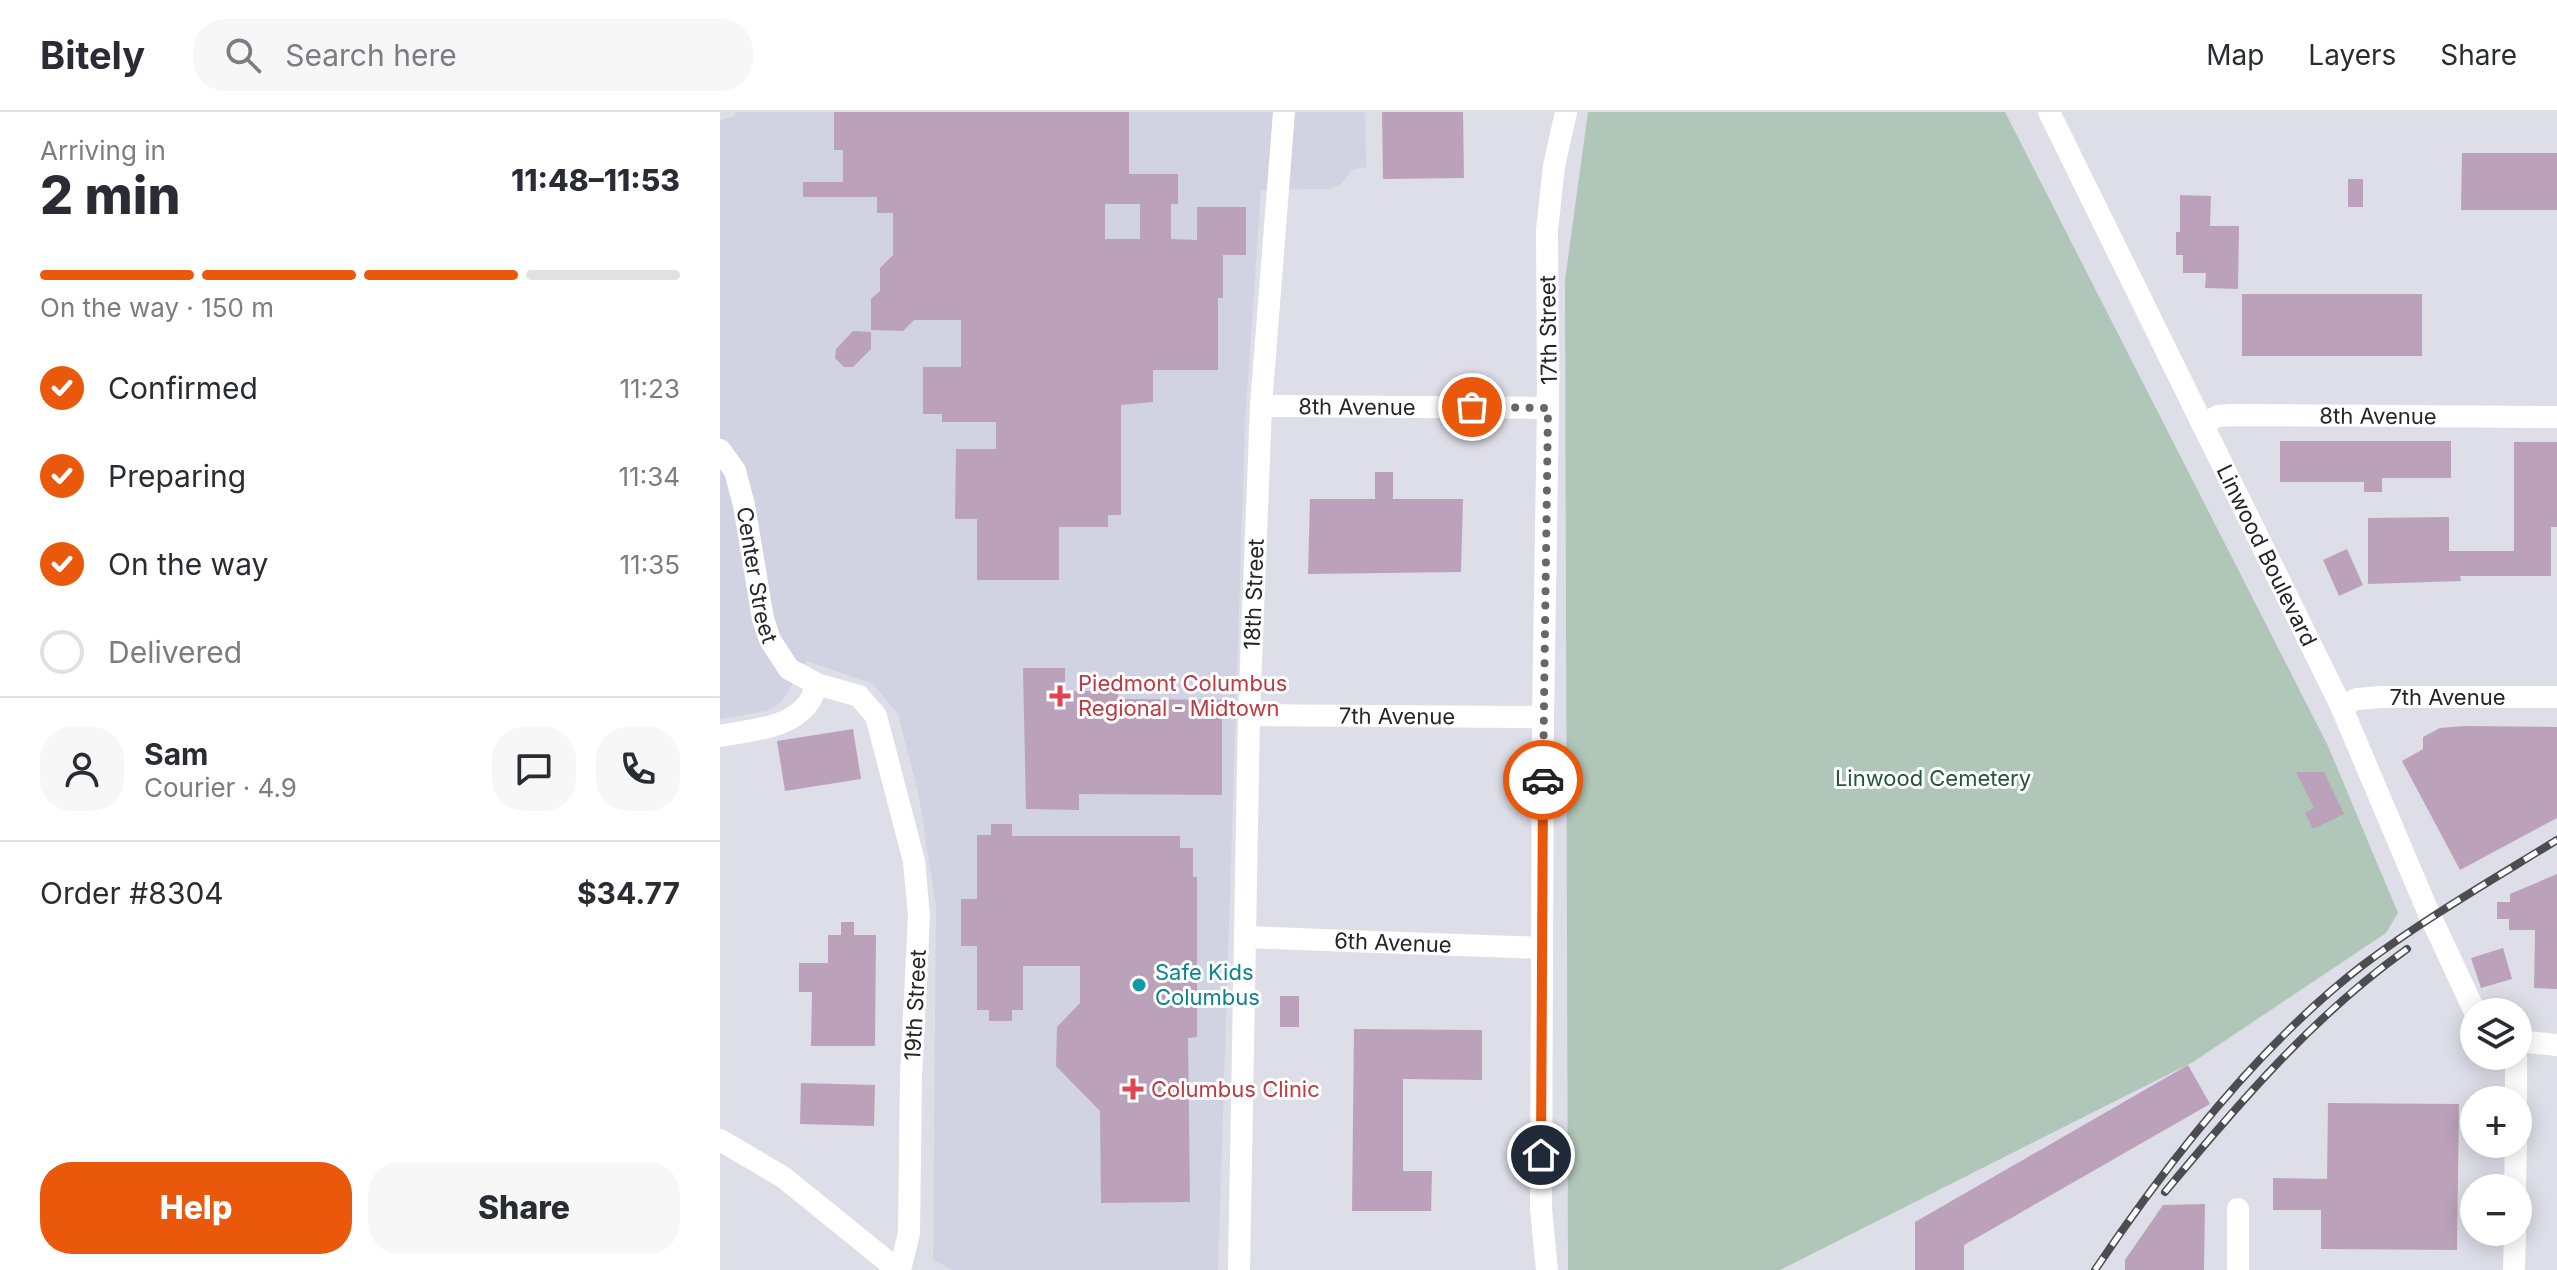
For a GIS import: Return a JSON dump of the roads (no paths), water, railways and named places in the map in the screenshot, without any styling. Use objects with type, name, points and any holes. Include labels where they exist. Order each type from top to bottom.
[{"type":"street","name":"18th Street","points":[[1239,1270],[1249,715],[1261,406],[1284,112]]},
{"type":"street","name":"17th Street","points":[[1547,1270],[1541,1209],[1547,230],[1554,166],[1566,112]]},
{"type":"street","name":"Linwood Boulevard","points":[[2052,113],[2341,706],[2468,998]]},
{"type":"street","name":"8th Avenue","points":[[1261,406],[1548,408]]},
{"type":"street","name":"8th Avenue","points":[[2202,424],[2218,416],[2232,415],[2557,417]]},
{"type":"street","name":"Center Street","points":[[720,450],[735,471],[763,619],[770,640],[789,669],[817,684]]},
{"type":"street","points":[[720,736],[777,725],[809,702],[817,684]]},
{"type":"street","name":"19th Street","points":[[817,684],[859,696],[876,716],[914,861],[919,916],[911,1075],[909,1233],[899,1270]]},
{"type":"street","name":"7th Avenue","points":[[2341,706],[2357,699],[2382,697],[2557,697]]},
{"type":"street","name":"7th Avenue","points":[[1249,715],[1543,717]]},
{"type":"street","name":"6th Avenue","points":[[1245,937],[1542,948]]},
{"type":"street","points":[[2532,1042],[2557,1045]]},
{"type":"street","points":[[720,1140],[783,1177],[899,1270]]},
{"type":"street","points":[[2238,1209],[2238,1270]]},
{"type":"street","points":[[2514,1270],[2515,1246]]},
{"type":"railway","points":[[2095,1270],[2153,1188],[2217,1107],[2325,996],[2410,932],[2557,840]]},
{"type":"railway","points":[[2165,1192],[2249,1094],[2308,1032],[2372,975],[2407,949]]},
{"type":"place","name":"Piedmont Columbus Regional - Midtown","points":[[1060,696]]},
{"type":"place","name":"Safe Kids Columbus","points":[[1139,985]]},
{"type":"place","name":"Columbus Clinic","points":[[1133,1089]]},
{"type":"park label","name":"Linwood Cemetery","points":[[1933,778]]}]
